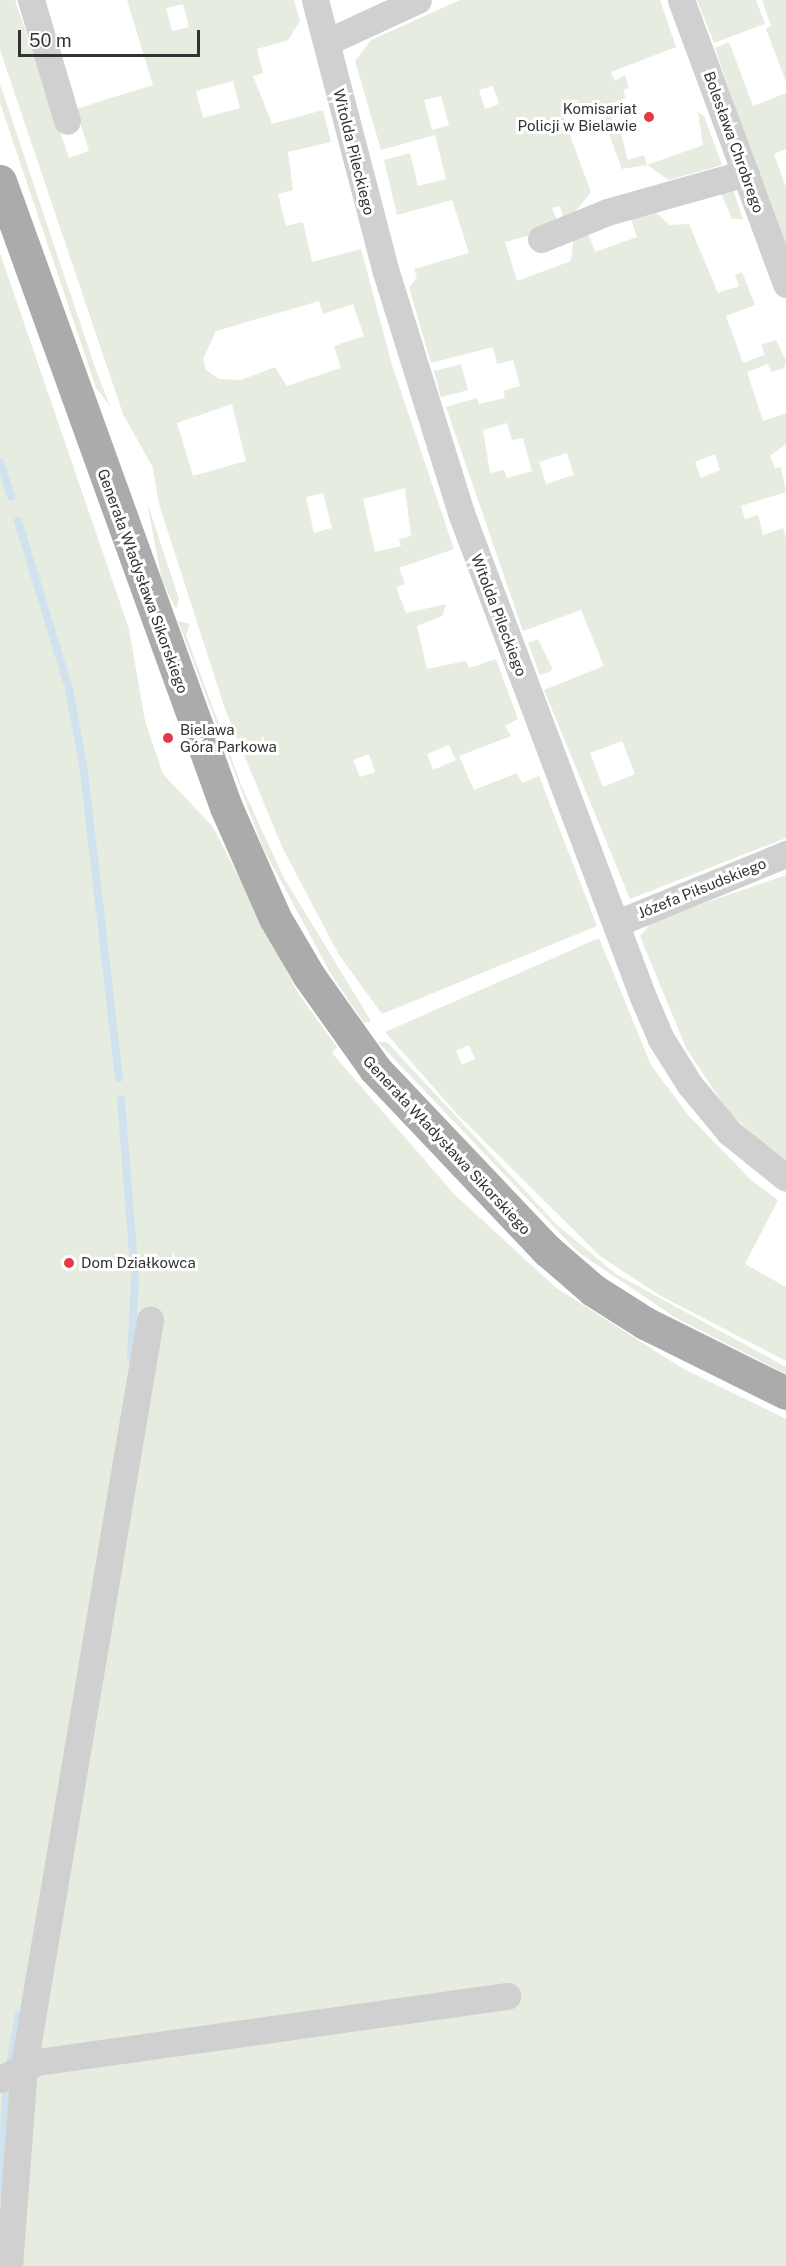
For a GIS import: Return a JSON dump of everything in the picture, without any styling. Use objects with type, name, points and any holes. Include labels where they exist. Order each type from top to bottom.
[{"type":"main road","name":"Generała Władysława Sikorskiego","points":[[0,181],[226,807],[275,918],[309,976],[375,1069],[548,1251],[593,1290],[645,1323],[786,1393]]},
{"type":"street","points":[[31,0],[67,121]]},
{"type":"street","name":"Witolda Pileckiego","points":[[315,0],[386,272],[461,513],[661,1039],[690,1085],[729,1132],[786,1178]]},
{"type":"street","points":[[327,42],[418,0]]},
{"type":"street","name":"Bolesława Chrobrego","points":[[681,0],[786,284]]},
{"type":"street","points":[[541,239],[607,212],[746,173]]},
{"type":"street","name":"Józefa Piłsudskiego","points":[[617,923],[786,854]]},
{"type":"street","points":[[9,2266],[24,2065],[150,1320]]},
{"type":"street","points":[[0,2079],[24,2065],[507,1996]]},
{"type":"shaded area","points":[[0,0],[15,0],[69,158],[89,151],[76,109],[153,85],[127,0],[294,0],[300,21],[288,40],[257,49],[263,73],[253,76],[272,124],[323,110],[331,142],[288,152],[293,190],[278,194],[286,226],[303,222],[312,262],[361,249],[392,365],[454,549],[399,568],[405,584],[396,587],[406,613],[446,604],[442,616],[417,626],[427,669],[466,661],[469,668],[496,659],[518,719],[505,726],[511,736],[459,756],[474,790],[517,773],[522,783],[539,776],[597,926],[382,1014],[339,955],[283,849],[225,709],[159,504],[153,468],[123,414],[0,50]],"holes":[[[183,4],[189,27],[172,31],[166,8]],[[233,81],[240,108],[203,118],[196,91]],[[319,301],[323,314],[353,304],[364,336],[334,346],[341,368],[287,386],[275,367],[241,380],[219,379],[206,370],[203,359],[216,331]],[[232,404],[246,461],[193,476],[177,423]],[[405,488],[411,536],[399,539],[401,546],[375,552],[363,499]],[[323,493],[332,528],[314,533],[306,497]],[[449,745],[456,760],[433,770],[427,754]],[[369,754],[375,772],[360,777],[353,760]]]},
{"type":"shaded area","points":[[460,0],[660,0],[676,47],[611,72],[615,81],[625,75],[629,88],[623,90],[626,98],[607,105],[614,124],[618,122],[628,160],[644,155],[647,165],[622,169],[599,107],[594,103],[562,114],[591,192],[565,224],[560,206],[552,208],[560,227],[505,242],[517,281],[571,261],[574,234],[586,228],[595,252],[637,237],[628,210],[648,206],[670,225],[689,224],[718,293],[739,286],[735,275],[742,272],[755,305],[726,316],[743,363],[765,355],[761,345],[776,340],[786,361],[784,368],[771,372],[768,364],[747,372],[763,421],[786,413],[786,444],[770,456],[775,468],[781,467],[786,492],[741,506],[745,519],[758,515],[763,535],[783,528],[786,537],[786,838],[630,899],[544,690],[604,666],[581,610],[523,631],[446,407],[477,398],[479,404],[505,398],[503,391],[520,386],[513,360],[497,364],[493,347],[431,363],[409,287],[417,278],[414,269],[469,253],[452,200],[397,215],[384,160],[410,153],[418,186],[446,179],[435,135],[381,150],[355,61],[371,40]],"holes":[[[493,86],[499,104],[485,109],[479,90]],[[441,96],[449,125],[432,130],[424,100]],[[507,423],[512,440],[523,438],[532,471],[507,478],[504,470],[490,473],[483,430]],[[567,453],[574,475],[546,484],[539,462]],[[715,454],[720,470],[701,478],[695,462]],[[622,741],[635,774],[603,787],[590,753]]]},
{"type":"shaded area","points":[[697,0],[756,0],[765,24],[714,43]]},
{"type":"shaded area","points":[[762,0],[786,0],[786,82],[766,29],[771,26]]},
{"type":"shaded area","points":[[729,42],[753,106],[786,93],[786,149],[774,154],[786,187],[786,254],[715,48]]},
{"type":"shaded area","points":[[0,84],[110,406],[96,388],[0,103]]},
{"type":"shaded area","points":[[698,112],[704,116],[722,165],[669,180],[647,165],[703,145]]},
{"type":"shaded area","points":[[731,184],[743,219],[732,219],[718,186]]},
{"type":"shaded area","points":[[0,253],[129,629],[145,721],[163,774],[213,827],[298,993],[337,1047],[332,1053],[454,1194],[555,1287],[682,1368],[786,1419],[786,2266],[0,2266]]},
{"type":"shaded area","points":[[461,364],[468,390],[441,397],[434,371]]},
{"type":"shaded area","points":[[147,502],[179,599],[176,609],[162,581]]},
{"type":"shaded area","points":[[178,621],[190,624],[186,635],[242,787],[284,878],[371,1021],[364,1023],[331,974],[263,848]]},
{"type":"shaded area","points":[[538,639],[553,670],[540,675],[528,643]]},
{"type":"shaded area","points":[[786,875],[786,1165],[727,1110],[686,1048],[640,936],[653,921]]},
{"type":"shaded area","points":[[599,938],[651,1065],[689,1116],[752,1181],[778,1200],[745,1264],[786,1287],[786,1361],[659,1295],[600,1256],[456,1113],[385,1032]],"holes":[[[469,1045],[475,1059],[462,1065],[456,1051]]]},
{"type":"shaded area","points":[[378,1042],[387,1042],[556,1224],[616,1274],[786,1367],[786,1374],[676,1318],[578,1252]]},
{"type":"waterway","points":[[0,462],[11,496]]},
{"type":"waterway","points":[[18,521],[69,689],[84,771],[119,1078]]},
{"type":"waterway","points":[[121,1100],[135,1278],[131,1358]]},
{"type":"waterway","points":[[9,2068],[19,2015]]},
{"type":"waterway","points":[[0,2194],[7,2083]]},
{"type":"place","name":"Komisariat Policji w Bielawie","points":[[649,117]]},
{"type":"place","name":"Bielawa Góra Parkowa","points":[[168,738]]},
{"type":"place","name":"Dom Działkowca","points":[[69,1263]]}]
